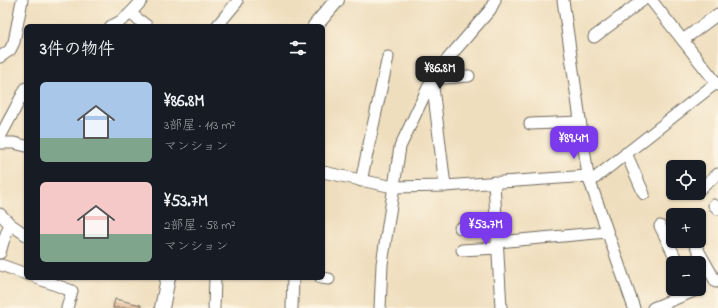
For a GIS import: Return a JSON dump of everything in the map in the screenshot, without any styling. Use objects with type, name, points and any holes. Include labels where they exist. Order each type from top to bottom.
[{"type":"main road","points":[[317,24],[337,0]]},
{"type":"main road","points":[[162,308],[168,280]]},
{"type":"street","points":[[0,57],[10,50],[14,42],[22,0]]},
{"type":"street","points":[[380,308],[382,264],[400,147],[432,79],[490,10],[495,0]]},
{"type":"street","points":[[564,0],[589,179],[634,308]]},
{"type":"street","points":[[594,37],[643,0]]},
{"type":"street","points":[[325,172],[393,187],[589,179],[717,84],[651,0]]},
{"type":"street","points":[[116,24],[130,14],[138,1]]},
{"type":"street","points":[[219,24],[237,2]]},
{"type":"street","points":[[130,14],[144,24]]},
{"type":"street","points":[[683,40],[718,14]]},
{"type":"street","points":[[361,181],[388,57]]},
{"type":"street","points":[[432,79],[469,76]]},
{"type":"street","points":[[432,79],[446,186]]},
{"type":"street","points":[[0,137],[24,92]]},
{"type":"street","points":[[530,124],[580,122]]},
{"type":"street","points":[[0,143],[14,143],[24,146]]},
{"type":"street","points":[[626,153],[644,194]]},
{"type":"street","points":[[706,184],[718,174]]},
{"type":"street","points":[[494,182],[501,308]]},
{"type":"street","points":[[0,214],[10,224],[24,234]]},
{"type":"street","points":[[10,224],[0,253],[0,270],[24,274]]},
{"type":"street","points":[[460,228],[496,226]]},
{"type":"street","points":[[660,226],[675,256]]},
{"type":"street","points":[[462,250],[607,232]]},
{"type":"street","points":[[698,248],[717,281],[706,286]]},
{"type":"street","points":[[42,280],[72,291],[67,308]]},
{"type":"street","points":[[214,308],[215,280]]},
{"type":"street","points":[[292,280],[292,308]]},
{"type":"street","points":[[653,308],[681,296]]},
{"type":"building","points":[[115,299],[141,305],[141,308],[113,308]]}]
